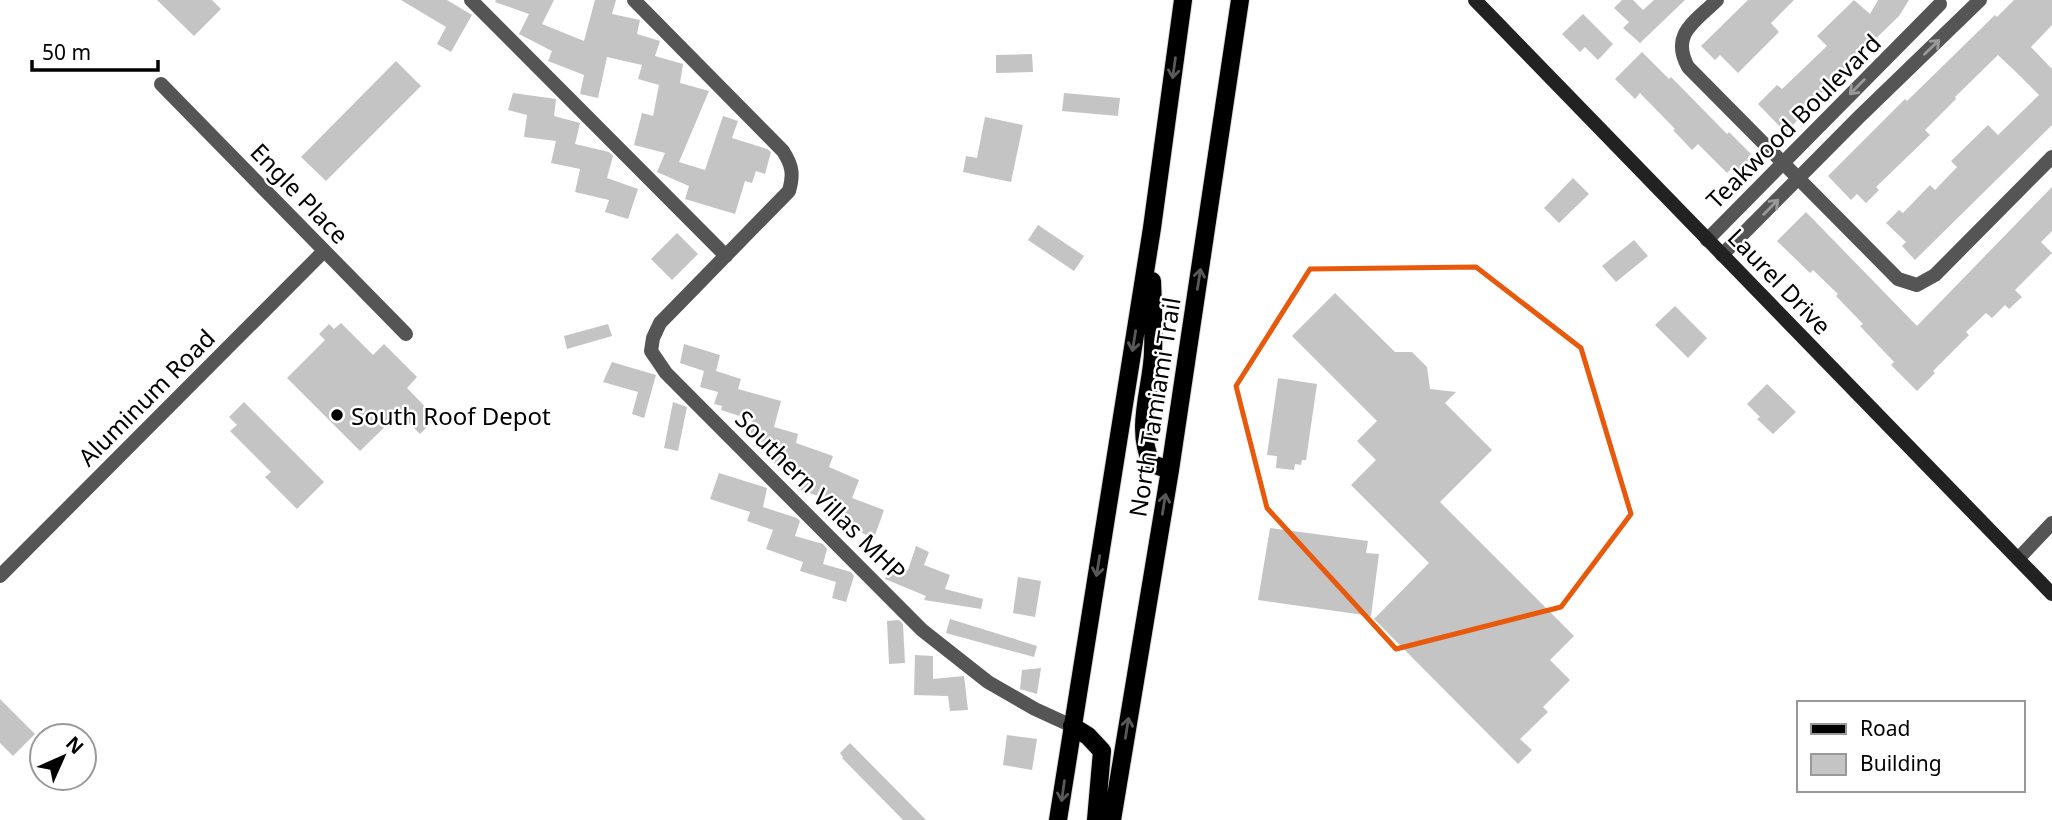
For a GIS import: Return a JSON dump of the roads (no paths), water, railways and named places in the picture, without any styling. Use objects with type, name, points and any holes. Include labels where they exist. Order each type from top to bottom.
[{"type":"main road","name":"North Tamiami Trail","points":[[1058,820],[1152,229],[1183,0]]},
{"type":"main road","name":"North Tamiami Trail","points":[[1112,820],[1170,470],[1240,0]]},
{"type":"main road","points":[[1152,229],[1153,353],[1143,428],[1148,457],[1152,464],[1170,470]]},
{"type":"main road","points":[[1072,726],[1094,740],[1102,751],[1096,820]]},
{"type":"street","points":[[471,0],[726,256]]},
{"type":"street","name":"Southern Villas MHP","points":[[634,0],[783,151],[791,164],[793,177],[789,191],[660,323],[653,338],[651,352],[666,373],[922,630],[988,682],[1035,709],[1072,726]]},
{"type":"street","name":"Laurel Drive","points":[[1475,0],[2052,594]]},
{"type":"street","points":[[1717,0],[1681,38],[1680,53],[1688,67],[1898,279],[1917,285],[1935,275],[2052,157]]},
{"type":"street","name":"Teakwood Boulevard","points":[[1722,255],[1980,0]]},
{"type":"street","points":[[1941,2],[1959,20]]},
{"type":"street","name":"Teakwood Boulevard","points":[[1707,240],[1941,2]]},
{"type":"street","name":"Engle Place","points":[[161,84],[406,334]]},
{"type":"street","name":"Aluminum Road","points":[[0,576],[324,251]]},
{"type":"street","points":[[2018,559],[2052,523]]},
{"type":"place","name":"South Roof Depot","points":[[337,415]]}]
